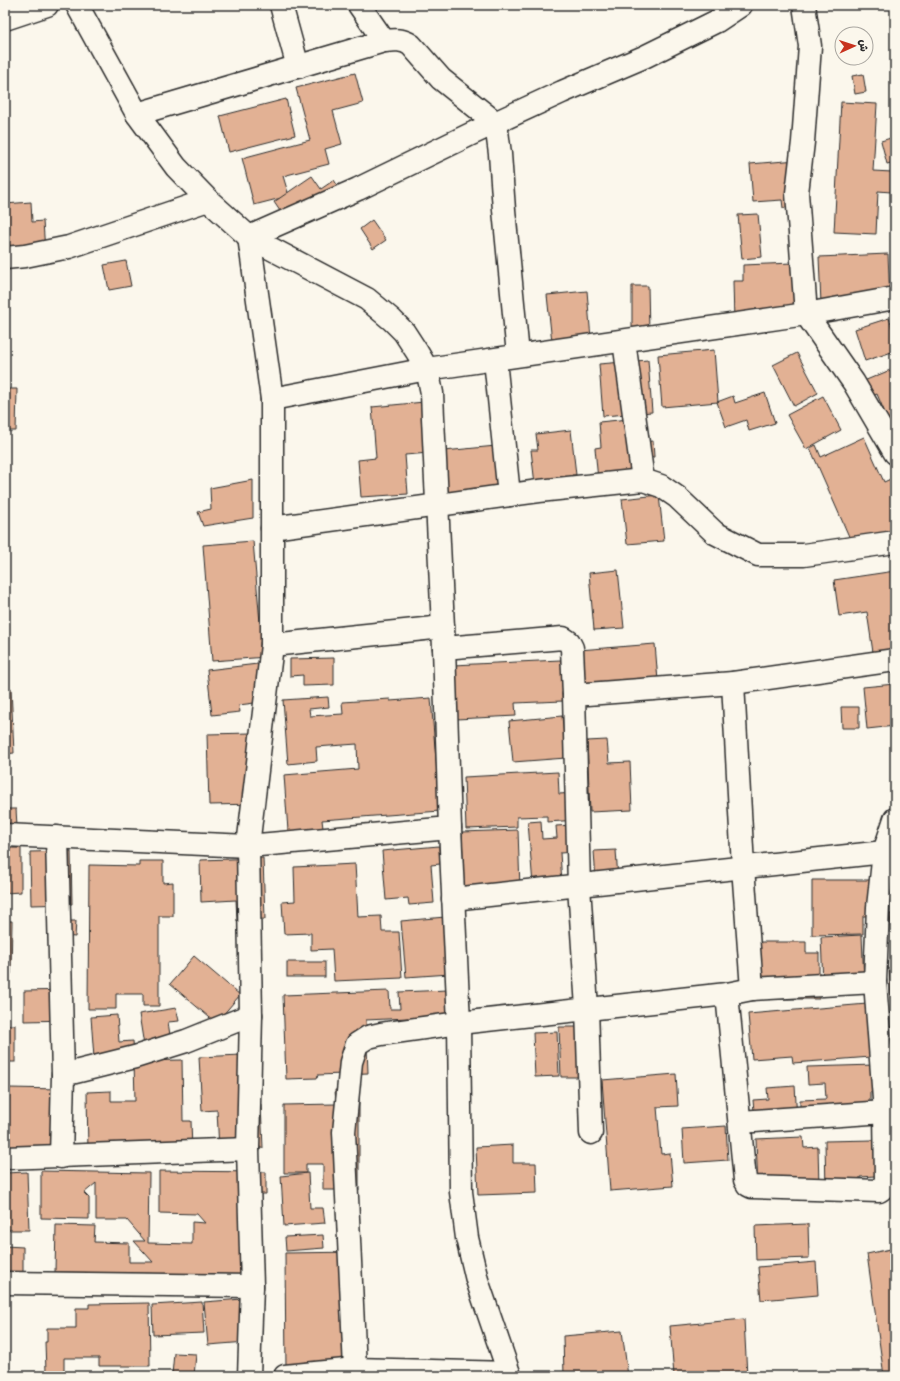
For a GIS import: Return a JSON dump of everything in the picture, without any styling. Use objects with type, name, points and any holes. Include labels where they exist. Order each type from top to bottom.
[{"type":"street","points":[[5,19],[47,5]]},
{"type":"street","points":[[77,5],[137,114],[176,167],[208,200],[248,237],[367,299],[392,320],[404,332],[418,352],[427,369],[432,393],[444,638],[450,828],[459,1023],[461,1192],[467,1238],[477,1280],[509,1374],[388,1373],[355,1370],[285,1376]]},
{"type":"street","points":[[281,5],[298,67]]},
{"type":"street","points":[[359,5],[384,41]]},
{"type":"street","points":[[248,237],[358,189],[562,92],[644,57],[717,21],[741,5]]},
{"type":"street","points":[[804,5],[810,46],[803,142],[796,193],[806,314],[854,383],[895,453]]},
{"type":"street","points":[[137,114],[384,41],[401,40],[411,45],[441,79],[496,123],[518,356]]},
{"type":"street","points":[[5,258],[25,256],[69,247],[208,200]]},
{"type":"street","points":[[248,237],[272,399],[272,645],[248,846],[251,1015],[248,1149],[252,1286],[249,1376]]},
{"type":"street","points":[[272,399],[427,369],[806,314],[895,298]]},
{"type":"street","points":[[624,341],[643,480]]},
{"type":"street","points":[[495,360],[508,495]]},
{"type":"street","points":[[272,528],[508,495],[643,480],[661,486],[677,497],[715,533],[758,555],[804,555],[895,542]]},
{"type":"street","points":[[272,645],[444,638],[563,638],[569,642],[572,648],[579,886],[587,1008],[591,1132]]},
{"type":"street","points":[[574,695],[733,683],[895,660]]},
{"type":"street","points":[[733,683],[743,867],[752,990]]},
{"type":"street","points":[[727,994],[745,1180],[748,1186],[879,1191],[882,1189],[886,1180],[890,1112],[875,982],[878,907],[884,852],[895,819]]},
{"type":"street","points":[[5,835],[248,846],[450,828]]},
{"type":"street","points":[[57,837],[63,1075],[61,1157]]},
{"type":"street","points":[[453,899],[884,852]]},
{"type":"street","points":[[355,1370],[344,1132],[351,1062],[357,1044],[368,1037],[459,1023],[752,990],[875,982]]},
{"type":"street","points":[[63,1075],[135,1057],[186,1041],[251,1015]]},
{"type":"street","points":[[740,1122],[890,1112]]},
{"type":"street","points":[[5,1158],[248,1149]]},
{"type":"street","points":[[5,1283],[252,1286]]},
{"type":"building","points":[[355,73],[363,103],[333,111],[342,144],[325,149],[329,164],[283,176],[289,196],[254,205],[242,158],[310,140],[296,88]]},
{"type":"building","points":[[863,74],[866,92],[855,94],[852,76]]},
{"type":"building","points":[[286,99],[295,135],[229,152],[220,116]]},
{"type":"building","points":[[841,102],[877,104],[873,171],[892,172],[891,192],[878,191],[876,234],[834,232]]},
{"type":"building","points":[[894,137],[895,162],[887,164],[881,141]]},
{"type":"building","points":[[797,160],[800,206],[783,208],[782,200],[753,202],[750,164]]},
{"type":"building","points":[[312,176],[321,189],[334,180],[341,191],[290,226],[274,202]]},
{"type":"building","points":[[31,202],[32,222],[43,221],[45,252],[5,255],[5,204]]},
{"type":"building","points":[[758,214],[762,257],[742,259],[738,215]]},
{"type":"building","points":[[372,220],[386,240],[373,249],[360,229]]},
{"type":"building","points":[[888,254],[890,302],[821,304],[819,257]]},
{"type":"building","points":[[126,261],[131,286],[109,290],[104,265]]},
{"type":"building","points":[[793,263],[794,308],[754,309],[755,322],[734,322],[733,281],[743,281],[743,265]]},
{"type":"building","points":[[632,286],[648,286],[649,332],[632,332]]},
{"type":"building","points":[[587,291],[591,339],[552,342],[547,295]]},
{"type":"building","points":[[889,318],[895,336],[895,351],[865,361],[855,329]]},
{"type":"building","points":[[714,350],[718,402],[662,407],[658,355]]},
{"type":"building","points":[[797,353],[818,393],[794,406],[773,365]]},
{"type":"building","points":[[648,360],[652,412],[603,416],[599,364]]},
{"type":"building","points":[[895,368],[895,437],[877,394],[870,397],[864,381]]},
{"type":"building","points":[[5,389],[17,389],[16,431],[5,431]]},
{"type":"building","points":[[765,393],[775,423],[749,431],[746,420],[726,427],[717,402],[733,396],[735,403]]},
{"type":"building","points":[[823,396],[841,430],[806,449],[787,415]]},
{"type":"building","points":[[424,402],[429,453],[405,455],[408,494],[361,497],[358,460],[376,458],[372,407]]},
{"type":"building","points":[[639,418],[641,442],[653,441],[654,457],[639,458],[641,476],[598,480],[595,448],[601,447],[599,422]]},
{"type":"building","points":[[571,430],[576,475],[572,475],[574,489],[536,493],[531,450],[538,450],[536,434]]},
{"type":"building","points":[[864,437],[884,482],[895,477],[895,498],[893,499],[895,502],[895,532],[855,550],[810,448],[816,445],[821,457]]},
{"type":"building","points":[[496,446],[501,504],[450,509],[444,451]]},
{"type":"building","points":[[253,480],[253,518],[203,526],[198,512],[211,509],[210,488]]},
{"type":"building","points":[[659,495],[664,541],[627,544],[622,499]]},
{"type":"building","points":[[253,541],[260,623],[264,623],[267,657],[212,661],[203,545]]},
{"type":"building","points":[[618,570],[624,628],[594,630],[589,573]]},
{"type":"building","points":[[895,571],[895,592],[892,593],[895,610],[895,655],[874,659],[867,612],[839,616],[834,580]]},
{"type":"building","points":[[655,644],[659,693],[583,699],[579,650]]},
{"type":"building","points":[[334,658],[334,685],[303,686],[303,675],[290,676],[290,659]]},
{"type":"building","points":[[561,660],[563,701],[515,703],[516,716],[456,719],[453,665]]},
{"type":"building","points":[[266,663],[270,701],[239,705],[240,712],[212,715],[207,670]]},
{"type":"building","points":[[895,684],[895,726],[867,729],[863,687]]},
{"type":"building","points":[[11,688],[14,753],[5,754],[5,689]]},
{"type":"building","points":[[328,697],[329,707],[309,709],[310,716],[343,714],[342,702],[431,698],[440,811],[322,820],[323,828],[288,831],[284,775],[358,769],[357,744],[316,747],[317,761],[288,764],[283,700]]},
{"type":"building","points":[[841,707],[859,707],[859,728],[842,728]]},
{"type":"building","points":[[562,716],[566,758],[513,762],[509,721]]},
{"type":"building","points":[[251,733],[258,804],[209,805],[207,734]]},
{"type":"building","points":[[607,740],[609,763],[630,762],[632,810],[590,812],[587,741]]},
{"type":"building","points":[[558,772],[559,794],[576,793],[578,820],[547,822],[547,816],[517,817],[517,827],[466,829],[464,777]]},
{"type":"building","points":[[5,809],[16,809],[17,826],[5,827]]},
{"type":"building","points":[[541,821],[542,839],[557,838],[556,826],[573,825],[575,852],[560,853],[562,883],[533,885],[528,822]]},
{"type":"building","points":[[518,830],[520,889],[464,891],[462,832]]},
{"type":"building","points":[[439,846],[440,864],[431,865],[434,903],[409,905],[408,898],[386,900],[382,851]]},
{"type":"building","points":[[5,848],[21,848],[21,892],[5,893]]},
{"type":"building","points":[[616,850],[618,879],[596,881],[594,851]]},
{"type":"building","points":[[71,851],[72,904],[31,905],[30,852]]},
{"type":"building","points":[[263,858],[265,919],[237,921],[236,900],[201,902],[200,860]]},
{"type":"building","points":[[139,861],[163,861],[163,883],[173,882],[173,916],[159,916],[159,1006],[143,1006],[143,994],[116,994],[116,1009],[88,1009],[89,865],[139,866]]},
{"type":"building","points":[[355,864],[358,917],[381,916],[382,932],[399,932],[402,978],[334,981],[332,949],[311,950],[311,933],[284,934],[282,902],[295,901],[294,867]]},
{"type":"building","points":[[895,879],[895,902],[893,902],[891,880]]},
{"type":"building","points":[[812,880],[872,880],[872,916],[863,916],[863,934],[812,935]]},
{"type":"building","points":[[890,914],[895,914],[895,951],[893,951]]},
{"type":"building","points":[[445,917],[450,974],[406,977],[401,921]]},
{"type":"building","points":[[5,921],[12,921],[11,974],[5,974]]},
{"type":"building","points":[[65,921],[76,921],[75,937],[64,936]]},
{"type":"building","points":[[862,935],[864,983],[823,984],[821,937]]},
{"type":"building","points":[[757,942],[806,942],[806,953],[819,953],[819,999],[758,999]]},
{"type":"building","points":[[194,956],[240,995],[216,1023],[170,984]]},
{"type":"building","points":[[287,962],[325,962],[325,977],[287,977]]},
{"type":"building","points":[[895,967],[895,1060],[889,968]]},
{"type":"building","points":[[71,990],[72,1020],[24,1021],[24,991]]},
{"type":"building","points":[[448,990],[449,1030],[408,1032],[408,1018],[366,1020],[368,1073],[318,1075],[317,1078],[286,1079],[283,995],[389,991],[390,1009],[400,1009],[399,992]]},
{"type":"building","points":[[867,1004],[871,1057],[793,1063],[792,1056],[752,1059],[748,1014]]},
{"type":"building","points":[[176,1008],[179,1021],[168,1022],[172,1048],[145,1052],[139,1014]]},
{"type":"building","points":[[117,1015],[119,1042],[133,1041],[134,1054],[94,1058],[91,1017]]},
{"type":"building","points":[[5,1025],[15,1025],[15,1062],[5,1062]]},
{"type":"building","points":[[559,1027],[579,1027],[581,1077],[561,1077]]},
{"type":"building","points":[[557,1032],[559,1076],[535,1077],[533,1033]]},
{"type":"building","points":[[241,1055],[244,1105],[261,1104],[263,1148],[219,1150],[217,1110],[202,1111],[199,1057]]},
{"type":"building","points":[[182,1060],[183,1121],[191,1121],[192,1150],[88,1152],[87,1092],[111,1091],[111,1101],[135,1101],[134,1061]]},
{"type":"building","points":[[875,1065],[876,1092],[870,1092],[870,1114],[800,1117],[800,1100],[826,1099],[825,1083],[808,1084],[807,1067]]},
{"type":"building","points":[[676,1074],[678,1106],[657,1107],[661,1154],[670,1153],[673,1186],[610,1191],[602,1080]]},
{"type":"building","points":[[795,1086],[797,1118],[755,1122],[753,1100],[768,1099],[767,1088]]},
{"type":"building","points":[[9,1088],[60,1089],[59,1152],[7,1151]]},
{"type":"building","points":[[335,1090],[359,1090],[359,1190],[323,1190],[323,1164],[306,1164],[306,1173],[284,1173],[284,1105],[336,1104]]},
{"type":"building","points":[[726,1126],[728,1160],[684,1163],[682,1129]]},
{"type":"building","points":[[803,1137],[804,1148],[818,1147],[819,1187],[758,1189],[756,1139]]},
{"type":"building","points":[[874,1140],[875,1176],[860,1177],[860,1193],[826,1193],[825,1141]]},
{"type":"building","points":[[513,1145],[513,1163],[536,1163],[537,1193],[478,1195],[476,1147]]},
{"type":"building","points":[[41,1171],[149,1173],[148,1243],[192,1244],[192,1222],[205,1223],[197,1214],[159,1213],[159,1171],[266,1172],[266,1194],[260,1194],[259,1275],[55,1272],[56,1225],[95,1226],[94,1242],[129,1243],[129,1262],[153,1262],[134,1241],[145,1241],[127,1220],[96,1220],[96,1183],[84,1193],[89,1198],[89,1219],[41,1218]]},
{"type":"building","points":[[27,1172],[29,1230],[5,1230],[5,1173]]},
{"type":"building","points":[[308,1173],[310,1208],[323,1208],[325,1223],[284,1226],[281,1176]]},
{"type":"building","points":[[808,1224],[809,1258],[756,1260],[755,1226]]},
{"type":"building","points":[[323,1235],[324,1248],[286,1251],[285,1237]]},
{"type":"building","points":[[5,1246],[23,1247],[23,1282],[5,1282]]},
{"type":"building","points":[[895,1248],[895,1376],[884,1376],[867,1254]]},
{"type":"building","points":[[359,1252],[360,1271],[362,1271],[363,1306],[343,1337],[343,1370],[286,1371],[285,1253]]},
{"type":"building","points":[[816,1262],[818,1295],[761,1300],[758,1267]]},
{"type":"building","points":[[255,1298],[259,1341],[208,1345],[204,1302]]},
{"type":"building","points":[[202,1302],[204,1333],[153,1335],[152,1305]]},
{"type":"building","points":[[149,1303],[150,1366],[99,1366],[99,1358],[64,1358],[64,1372],[46,1372],[45,1342],[47,1342],[47,1328],[76,1328],[76,1308],[89,1308],[89,1304]]},
{"type":"building","points":[[744,1319],[747,1376],[674,1376],[670,1326]]},
{"type":"building","points":[[622,1331],[628,1376],[564,1376],[563,1336]]},
{"type":"building","points":[[174,1353],[196,1354],[194,1376],[172,1375]]},
{"type":"building","points":[[38,1372],[38,1376],[5,1376],[5,1373]]},
{"type":"building","points":[[146,1375],[146,1376],[95,1376]]}]
